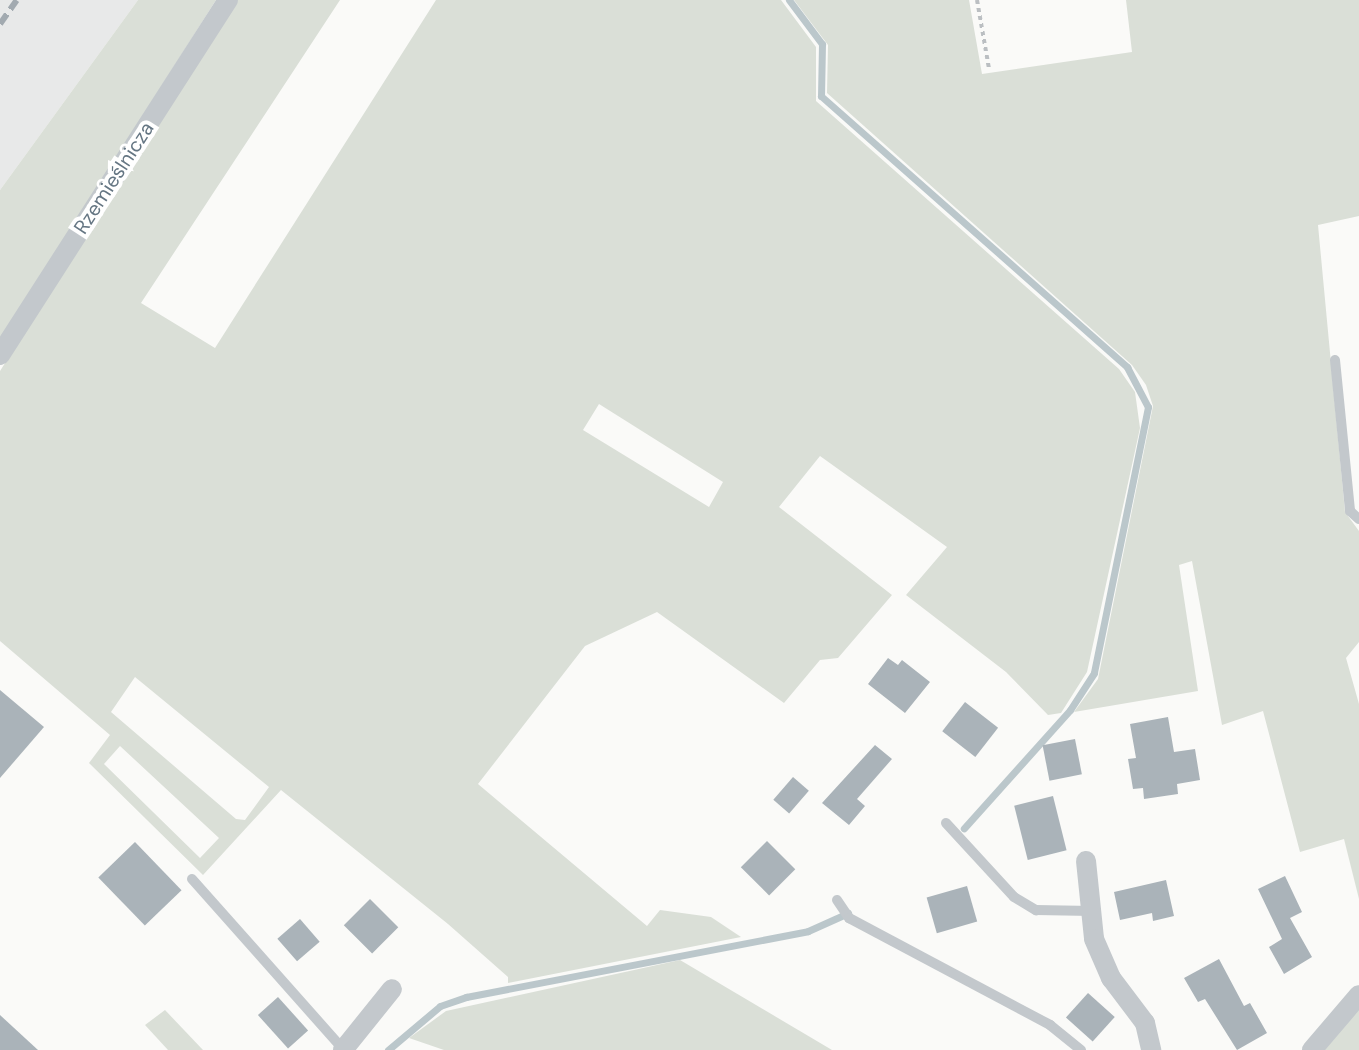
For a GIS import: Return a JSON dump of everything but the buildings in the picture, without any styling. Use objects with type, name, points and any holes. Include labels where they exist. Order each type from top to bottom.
[{"type":"street","name":"Rzemieślnicza","points":[[0,355],[228,0]]},
{"type":"street","points":[[1086,861],[1094,939],[1111,978],[1145,1023],[1151,1050]]},
{"type":"street","points":[[343,1050],[392,989]]},
{"type":"street","points":[[1312,1050],[1359,995]]},
{"type":"lane","points":[[1335,360],[1350,511],[1359,519]]},
{"type":"lane","points":[[946,823],[1014,897],[1036,910],[1092,911]]},
{"type":"lane","points":[[192,879],[343,1050]]},
{"type":"lane","points":[[837,900],[849,918],[1050,1025],[1081,1050]]},
{"type":"path","points":[[977,0],[989,69]]},
{"type":"shaded area","points":[[0,0],[138,0],[0,190]]},
{"type":"shaded area","points":[[138,0],[216,0],[0,341],[0,190]]},
{"type":"shaded area","points":[[237,0],[340,0],[141,303],[215,348],[436,0],[781,0],[816,47],[816,101],[1119,369],[1135,392],[1140,428],[1087,672],[1061,713],[1048,715],[1006,672],[906,595],[947,547],[820,456],[779,507],[892,595],[838,658],[820,660],[784,703],[657,612],[585,646],[478,784],[647,926],[660,910],[711,917],[741,937],[508,983],[508,977],[448,924],[281,790],[203,875],[89,763],[110,735],[0,641],[0,371]],"holes":[[[599,404],[723,482],[709,507],[583,430]],[[135,677],[269,787],[245,820],[236,819],[111,712]],[[120,746],[219,838],[200,858],[104,764]]]},
{"type":"shaded area","points":[[794,0],[969,0],[982,74],[1132,52],[1126,0],[1359,0],[1359,216],[1318,225],[1345,512],[1359,531],[1359,642],[1346,658],[1359,704],[1359,899],[1344,839],[1300,852],[1263,711],[1222,725],[1192,561],[1179,565],[1198,691],[1074,712],[1098,679],[1153,406],[1146,385],[1132,365],[827,93],[828,45]]},
{"type":"shaded area","points":[[680,960],[832,1050],[444,1050],[409,1038],[446,1011]]},
{"type":"shaded area","points":[[1359,1007],[1359,1050],[1322,1050]]},
{"type":"shaded area","points":[[165,1010],[203,1050],[168,1050],[145,1025]]},
{"type":"waterway","points":[[789,0],[822,44],[821,96],[1127,367],[1148,407],[1094,673],[1070,710],[964,828]]},
{"type":"waterway","points":[[388,1050],[440,1006],[466,997],[808,931],[848,913]]},
{"type":"railway","points":[[0,24],[17,0]]}]
